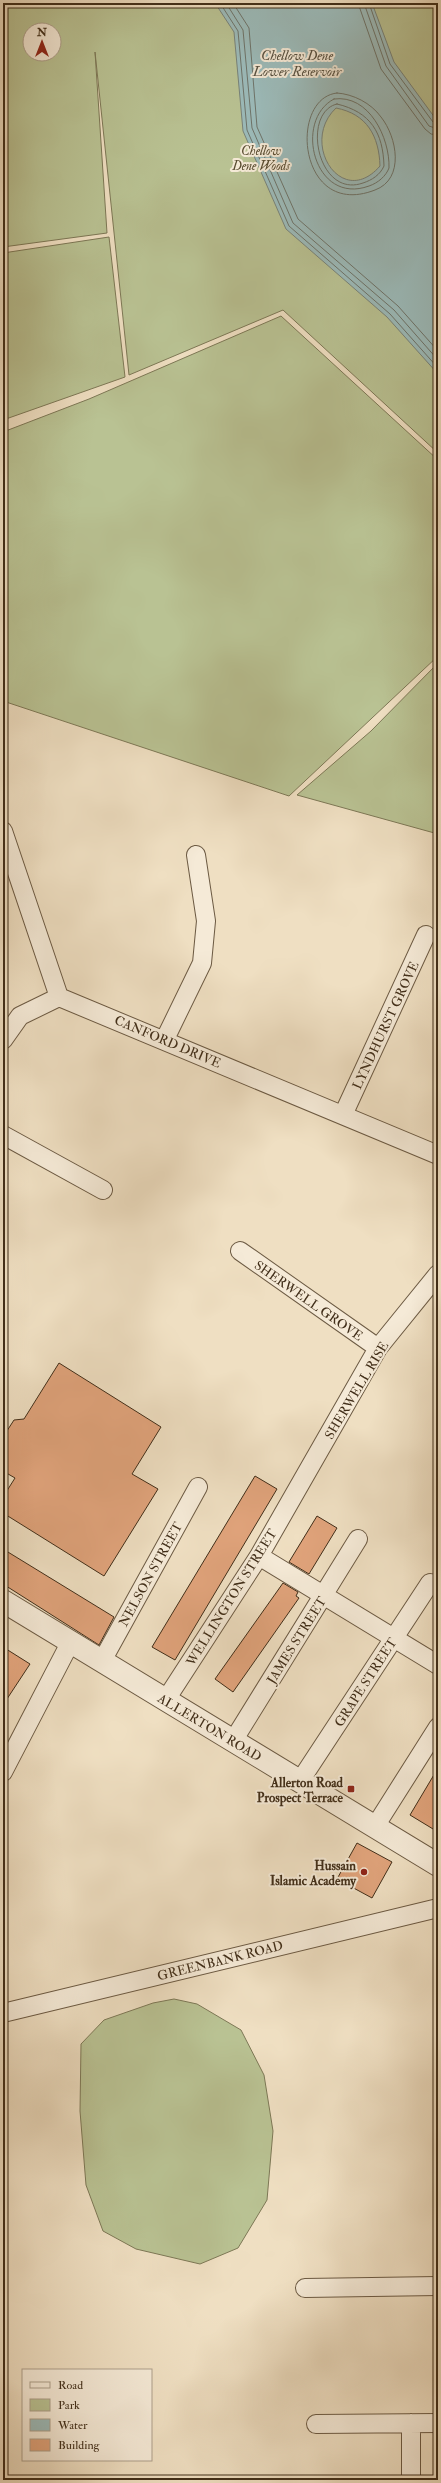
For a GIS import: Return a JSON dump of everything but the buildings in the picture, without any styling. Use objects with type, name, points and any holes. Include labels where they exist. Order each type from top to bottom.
[{"type":"street","points":[[3,831],[59,997],[20,1016],[3,1040]]},
{"type":"street","points":[[165,1039],[202,963],[206,921],[196,855]]},
{"type":"street","name":"LYNDHURST GROVE","points":[[343,1115],[426,935]]},
{"type":"street","name":"CANFORD DRIVE","points":[[59,997],[165,1039],[438,1155]]},
{"type":"street","points":[[3,1135],[103,1190]]},
{"type":"street","name":"SHERWELL GROVE","points":[[240,1252],[378,1348]]},
{"type":"street","name":"SHERWELL RISE","points":[[296,1492],[378,1348],[438,1274]]},
{"type":"street","name":"NELSON STREET","points":[[102,1661],[198,1487]]},
{"type":"street","name":"WELLINGTON STREET","points":[[165,1701],[260,1556],[296,1492]]},
{"type":"street","name":"JAMES STREET","points":[[233,1741],[358,1539]]},
{"type":"street","points":[[260,1556],[438,1665]]},
{"type":"street","name":"GRAPE STREET","points":[[300,1781],[430,1583]]},
{"type":"street","name":"ALLERTON ROAD","points":[[3,1601],[165,1701],[376,1826],[438,1865]]},
{"type":"street","points":[[3,1772],[70,1643]]},
{"type":"street","points":[[376,1826],[438,1727]]},
{"type":"street","name":"GREENBANK ROAD","points":[[3,2013],[438,1908]]},
{"type":"street","points":[[305,2288],[438,2286]]},
{"type":"street","points":[[411,2480],[412,2423]]},
{"type":"street","points":[[316,2424],[438,2423]]},
{"type":"green space","name":"Chellow Dene Woods","points":[[3,3],[438,3],[438,453],[283,310],[129,375],[95,52],[107,233],[3,247]]},
{"type":"green space","points":[[109,237],[125,377],[3,420],[3,253]]},
{"type":"green space","points":[[281,316],[438,460],[438,656],[289,796],[3,701],[3,432],[89,399]]},
{"type":"green space","points":[[438,663],[438,834],[297,795],[371,731]]},
{"type":"green space","points":[[174,1999],[197,2004],[241,2030],[264,2075],[273,2131],[267,2200],[238,2248],[200,2264],[136,2249],[103,2231],[86,2185],[80,2111],[81,2044],[104,2020],[153,2003]]},
{"type":"water","name":"Chellow Dene Lower Reservoir","points":[[215,3],[372,3],[394,62],[438,122],[438,374],[387,317],[286,229],[243,131],[234,32]],"holes":[[[336,108],[356,115],[363,121],[374,136],[377,145],[380,166],[366,178],[352,180],[340,176],[330,167],[324,153],[322,138],[326,122]]]},
{"type":"place","name":"Allerton Road Prospect Terrace","points":[[351,1789]]},
{"type":"place","name":"Hussain Islamic Academy","points":[[364,1872]]}]
